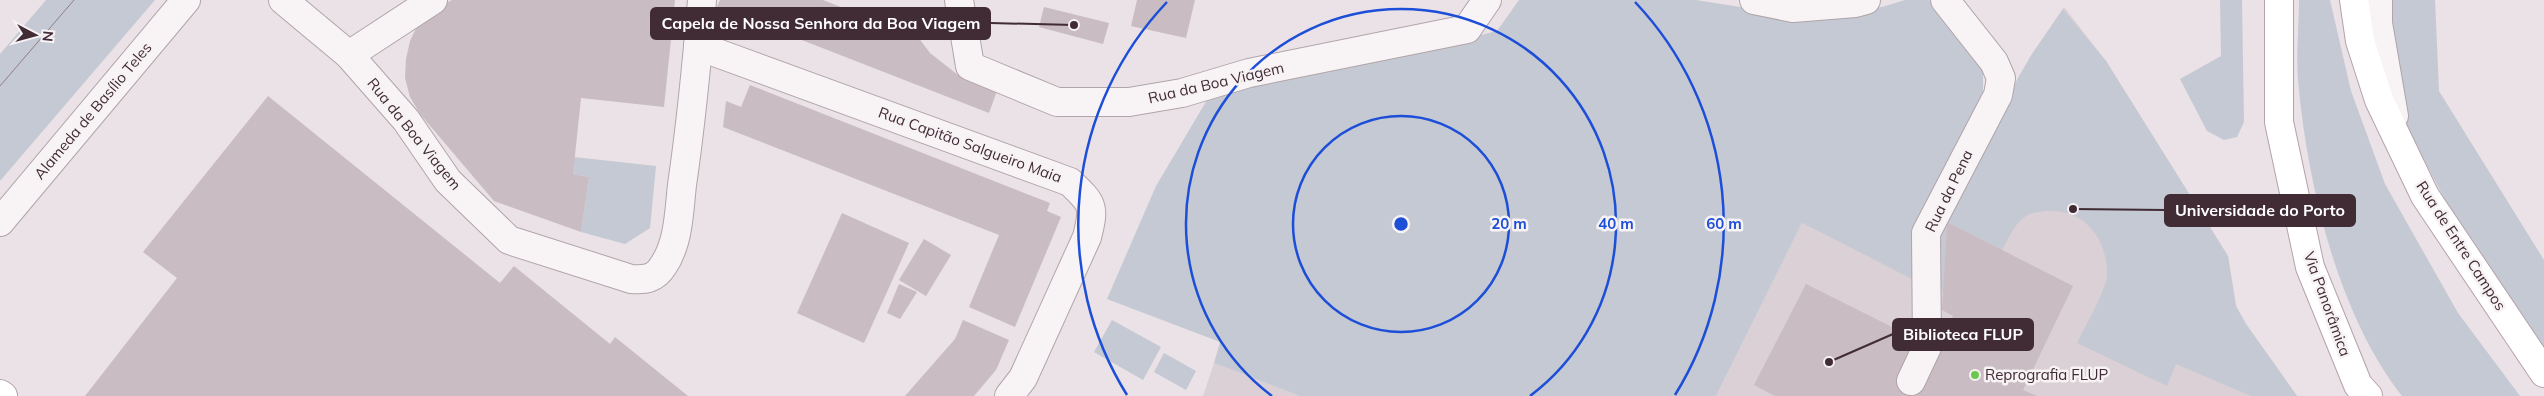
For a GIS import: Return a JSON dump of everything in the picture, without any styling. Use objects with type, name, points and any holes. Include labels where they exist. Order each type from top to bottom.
[{"type":"main road","name":"Via Panorâmica","points":[[2279,0],[2279,122],[2310,267],[2358,385],[2368,396]]},
{"type":"main road","name":"Rua de Entre Campos","points":[[2354,0],[2360,41],[2379,100],[2425,196],[2544,373]]},
{"type":"street","name":"Alameda de Basílio Teles","points":[[0,222],[186,0]]},
{"type":"street","name":"Rua da Boa Viagem","points":[[283,0],[348,55],[406,120],[448,181],[509,240],[631,279],[652,278],[663,266],[676,235],[693,109],[702,0]]},
{"type":"street","points":[[348,55],[433,0]]},
{"type":"street","name":"Rua da Boa Viagem","points":[[959,0],[970,66],[1057,102],[1129,102],[1182,93],[1249,73],[1467,29],[1487,0]]},
{"type":"street","points":[[1754,0],[1793,8],[1855,3],[1866,0]]},
{"type":"street","name":"Rua da Pena","points":[[1911,381],[1927,347],[1926,233],[1998,95],[2001,78],[1994,62],[1945,0]]},
{"type":"street","points":[[2378,0],[2378,23],[2400,144]]},
{"type":"street","name":"Rua Capitão Salgueiro Maia","points":[[698,46],[1070,182],[1083,194],[1090,203],[1093,215],[1087,237],[1023,378],[1009,396]]},
{"type":"shaded area","points":[[46,0],[155,0],[0,181],[0,54]]},
{"type":"shaded area","points":[[1519,0],[1696,0],[1778,13],[1844,12],[1882,7],[1905,0],[1929,0],[1983,70],[1983,100],[1939,177],[1921,224],[1914,280],[1802,223],[1716,396],[1300,396],[1214,363],[1220,342],[1107,299],[1156,186],[1207,100],[1220,87],[1426,49],[1497,31]]},
{"type":"shaded area","points":[[2220,0],[2242,0],[2244,122],[2237,137],[2224,140],[2207,131],[2180,79],[2221,56]]},
{"type":"shaded area","points":[[2299,0],[2330,0],[2351,91],[2385,184],[2458,313],[2520,396],[2402,396],[2379,363],[2360,326],[2343,286],[2329,245],[2318,203],[2302,119],[2298,80]]},
{"type":"shaded area","points":[[2387,0],[2435,0],[2439,91],[2544,260],[2544,348],[2462,233],[2406,125],[2386,16]]},
{"type":"shaded area","points":[[2064,7],[2106,61],[2228,256],[2236,306],[2246,324],[2297,396],[1716,396],[1802,223],[1913,279],[2018,78]]},
{"type":"shaded area","points":[[2063,9],[2106,61],[2228,256],[2236,306],[2246,324],[2297,396],[2251,396],[2176,364],[2167,386],[2077,343],[2106,282],[2106,264],[2100,241],[2093,231],[2085,223],[2065,212],[2042,212],[2026,216],[2015,227],[2002,250],[1947,222],[1943,293],[1938,280],[1938,231],[2018,78]]},
{"type":"shaded area","points":[[574,157],[656,166],[650,228],[625,244],[581,232],[589,177],[573,174]]},
{"type":"shaded area","points":[[1112,320],[1161,347],[1143,380],[1094,352]]},
{"type":"shaded area","points":[[1164,353],[1196,371],[1186,390],[1154,372]]},
{"type":"shaded area","points":[[1214,363],[1300,396],[1203,396]]},
{"type":"building","points":[[452,0],[675,0],[664,107],[581,98],[573,174],[589,177],[581,232],[494,201],[420,114],[410,97],[405,78],[406,59],[410,41],[418,24],[430,11]]},
{"type":"building","points":[[720,0],[823,0],[910,34],[912,29],[930,53],[958,75],[963,64],[998,88],[989,113],[717,7]]},
{"type":"building","points":[[1137,0],[1195,0],[1186,38],[1131,26]]},
{"type":"building","points":[[1044,7],[1109,23],[1103,44],[1039,27]]},
{"type":"building","points":[[750,85],[1050,203],[1047,211],[1061,217],[1015,327],[969,307],[999,235],[723,127],[726,101],[741,107]]},
{"type":"building","points":[[268,96],[500,283],[514,266],[610,344],[615,337],[688,396],[85,396],[177,278],[143,252]]},
{"type":"building","points":[[842,213],[909,243],[864,343],[797,313]]},
{"type":"building","points":[[1947,222],[2073,286],[2023,390],[2037,396],[1775,396],[1754,385],[1806,284],[1938,350],[1953,316],[1942,310]]},
{"type":"building","points":[[924,239],[951,255],[926,296],[899,280]]},
{"type":"building","points":[[899,284],[917,292],[900,319],[887,313]]},
{"type":"building","points":[[963,320],[1009,340],[996,370],[974,396],[905,396],[955,339]]},
{"type":"tram line","points":[[0,86],[74,0]]},
{"type":"place","name":"Capela de Nossa Senhora da Boa Viagem","points":[[1074,25]]},
{"type":"place","name":"Universidade do Porto","points":[[2073,209]]},
{"type":"place","name":"Biblioteca FLUP","points":[[1829,362]]},
{"type":"place","name":"Reprografia FLUP","points":[[1975,375]]}]
